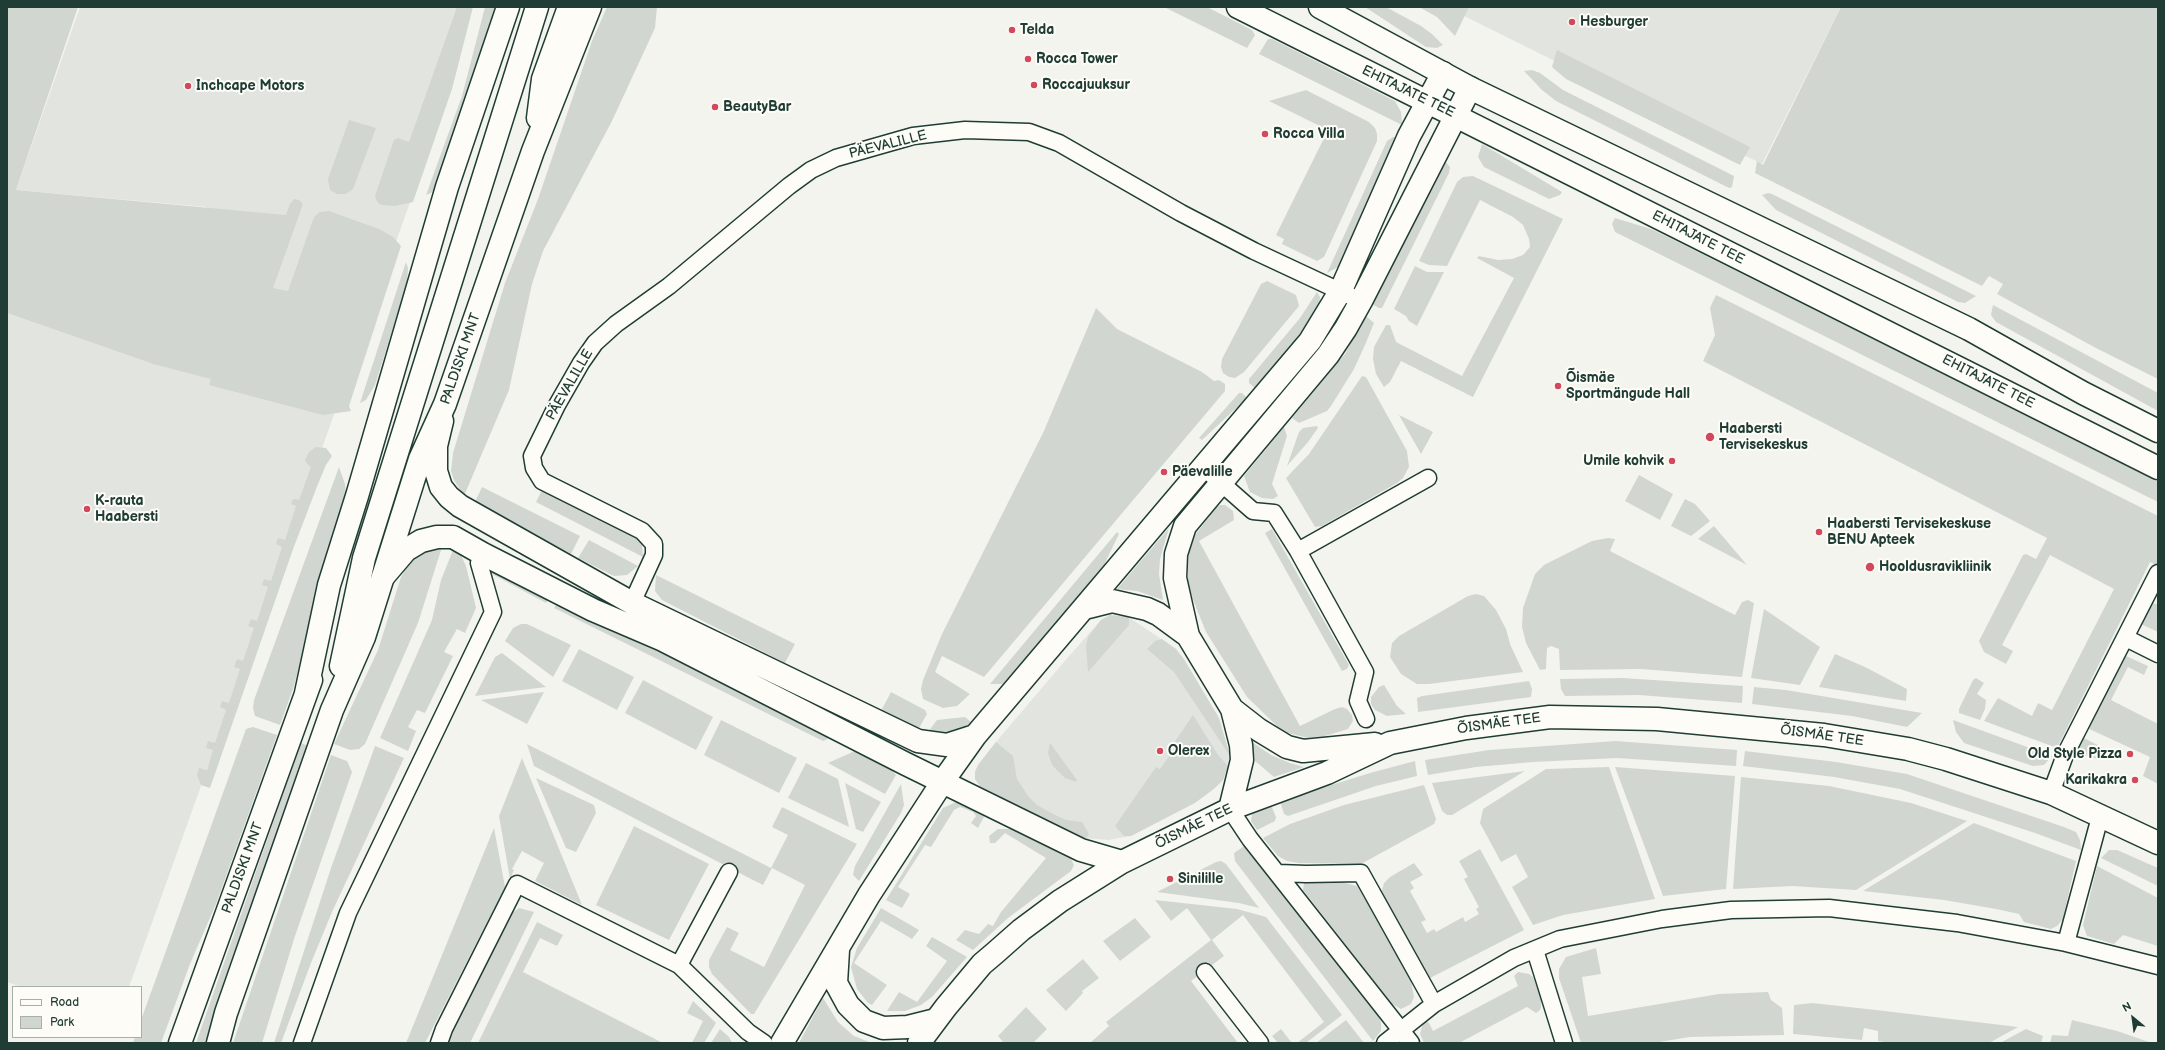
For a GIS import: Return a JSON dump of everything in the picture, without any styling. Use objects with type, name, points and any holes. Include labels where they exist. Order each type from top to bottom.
[{"type":"main road","name":"PALDISKI MNT","points":[[306,693],[329,585],[358,496],[447,188],[508,7]]},
{"type":"main road","name":"PALDISKI MNT","points":[[332,710],[364,558],[536,7]]},
{"type":"main road","points":[[533,151],[543,79],[569,7]]},
{"type":"main road","name":"PALDISKI MNT","points":[[218,1043],[229,1005],[332,710],[364,637],[420,460],[445,404],[533,151],[590,7]]},
{"type":"main road","name":"EHITAJATE TEE","points":[[1238,7],[2158,468]]},
{"type":"main road","points":[[1320,7],[1470,88],[1970,329],[2083,393],[2158,431]]},
{"type":"main road","points":[[782,1043],[869,894],[943,781],[975,736],[1310,341],[1341,290],[1409,136],[1443,73]]},
{"type":"main road","points":[[1443,73],[1455,115]]},
{"type":"main road","points":[[1427,101],[1470,88]]},
{"type":"main road","points":[[1230,809],[1242,760],[1232,709],[1188,636],[1176,578],[1176,554],[1185,526],[1328,355],[1361,301],[1470,88]]},
{"type":"main road","points":[[445,404],[435,459],[441,487],[449,497],[460,506],[632,603],[918,741],[947,745],[975,736]]},
{"type":"main road","points":[[483,554],[498,528]]},
{"type":"main road","points":[[383,578],[406,550],[421,541],[437,537],[453,537],[483,554],[593,610],[663,640],[1081,850],[1122,862]]},
{"type":"main road","name":"PALDISKI MNT","points":[[180,1043],[306,693],[364,558]]},
{"type":"main road","points":[[1084,608],[1112,601],[1147,609],[1158,614],[1188,636]]},
{"type":"main road","points":[[1232,709],[1259,730],[1287,747],[1304,751],[1390,743]]},
{"type":"main road","name":"ÕISMÄE TEE","points":[[919,1043],[982,964],[1021,930],[1060,901],[1122,862],[1230,809],[1327,773],[1390,743],[1466,728],[1550,717],[1657,719],[1824,735],[1908,749],[1946,759],[2051,793],[2158,844]]},
{"type":"main road","points":[[838,946],[836,982],[848,1005],[864,1021],[883,1028],[908,1027],[936,1020]]},
{"type":"street","name":"PÄEVALILLE","points":[[632,603],[654,555],[654,544],[642,531],[542,481],[534,468],[532,456],[557,405],[595,343],[616,324],[669,286],[811,170],[836,158],[913,136],[965,130],[1010,130],[1029,132],[1059,143],[1169,206],[1248,247],[1341,290],[1361,301]]},
{"type":"street","points":[[1203,467],[1253,511],[1274,513],[1298,551],[1365,672],[1358,701],[1366,719]]},
{"type":"street","points":[[1298,551],[1428,478]]},
{"type":"street","points":[[302,1043],[348,913],[493,612],[479,563],[483,554]]},
{"type":"street","points":[[2051,793],[2065,755],[2158,573]]},
{"type":"street","points":[[2126,638],[2158,654]]},
{"type":"street","points":[[1230,809],[1250,839],[1411,1043]]},
{"type":"street","points":[[2066,943],[2100,817]]},
{"type":"street","points":[[679,965],[729,872]]},
{"type":"street","points":[[1278,873],[1361,873],[1434,1004]]},
{"type":"street","points":[[440,1043],[444,1029],[517,884],[679,965],[748,1032],[764,1043]]},
{"type":"street","points":[[1385,1043],[1434,1004],[1514,958],[1560,940],[1662,919],[1730,910],[1828,908],[1957,923],[2066,943],[2158,966]]},
{"type":"street","points":[[1535,950],[1564,1043]]},
{"type":"street","points":[[1205,972],[1260,1043]]},
{"type":"shaded area","points":[[80,7],[469,7],[451,88],[129,986],[18,986],[7,982],[7,313],[153,364],[207,207],[16,190]]},
{"type":"shaded area","points":[[1446,7],[1841,7],[1762,164]]},
{"type":"shaded area","points":[[1110,615],[1127,616],[1176,649],[1219,718],[1230,756],[1223,780],[1205,796],[1131,836],[1108,840],[1084,838],[1073,834],[980,786],[975,779],[975,772],[978,765],[996,742],[1063,663],[1101,620]]},
{"type":"green space","points":[[7,7],[78,7],[16,190],[286,215],[290,204],[294,199],[299,200],[303,204],[273,288],[288,291],[314,217],[320,212],[329,211],[379,229],[393,237],[401,246],[349,406],[351,411],[323,415],[209,385],[211,379],[153,364],[7,313]]},
{"type":"green space","points":[[457,7],[473,7],[452,89],[413,202],[395,206],[382,205],[378,203],[375,196],[394,140],[398,138],[409,142]]},
{"type":"green space","points":[[485,7],[504,7],[438,185],[431,193],[426,195],[462,96]]},
{"type":"green space","points":[[607,7],[657,7],[655,28],[612,121],[543,251],[532,284],[509,390],[464,496],[454,480],[451,471],[453,453],[505,283],[538,199],[592,41]]},
{"type":"green space","points":[[1164,7],[1207,7],[1252,30],[1255,35],[1247,48]]},
{"type":"green space","points":[[1365,7],[1386,7],[1421,26],[1443,45],[1437,48],[1426,47]]},
{"type":"green space","points":[[1419,7],[1469,7],[1455,36],[1437,17]]},
{"type":"green space","points":[[1841,7],[2158,7],[2158,379],[2094,347],[1997,294],[2003,284],[1989,276],[1982,286],[1755,173],[1757,161],[1763,165]]},
{"type":"green space","points":[[1268,39],[1272,39],[1395,101],[1401,112],[1402,125],[1259,54]]},
{"type":"green space","points":[[1557,50],[1750,147],[1740,165],[1566,79],[1552,67]]},
{"type":"green space","points":[[1532,70],[1540,73],[1563,90],[1734,176],[1732,187],[1729,188],[1556,101],[1542,90],[1524,71]]},
{"type":"green space","points":[[1306,90],[1369,122],[1375,128],[1377,134],[1377,141],[1324,257],[1317,261],[1282,244],[1284,239],[1276,235],[1328,130],[1269,101]]},
{"type":"green space","points":[[349,120],[376,128],[353,189],[346,194],[337,194],[330,190],[328,179]]},
{"type":"green space","points":[[1393,137],[1396,137],[1351,246],[1340,266],[1327,273],[1387,141]]},
{"type":"green space","points":[[1482,144],[1562,192],[1560,195],[1549,199],[1484,167],[1478,157]]},
{"type":"green space","points":[[1445,161],[1450,167],[1449,173],[1382,308],[1379,308],[1372,304]]},
{"type":"green space","points":[[1473,176],[1563,219],[1473,397],[1401,361],[1390,382],[1384,387],[1376,374],[1373,359],[1374,347],[1386,325],[1390,325],[1396,342],[1462,376],[1514,278],[1477,258],[1479,256],[1498,260],[1512,259],[1523,255],[1530,247],[1529,239],[1523,225],[1513,217],[1480,200],[1447,266],[1429,265],[1419,261],[1457,182],[1463,177]]},
{"type":"green space","points":[[1768,193],[1976,296],[1965,303],[1958,302],[1776,210],[1762,195]]},
{"type":"green space","points":[[1615,218],[1651,229],[1680,243],[2158,482],[2158,502],[1615,232],[1612,224]]},
{"type":"green space","points":[[406,262],[408,268],[407,283],[375,385],[366,400],[360,403]]},
{"type":"green space","points":[[1415,266],[1427,272],[1444,272],[1417,326],[1409,321],[1406,316],[1394,309]]},
{"type":"green space","points":[[1267,281],[1296,295],[1299,306],[1244,372],[1235,378],[1229,377],[1223,373],[1221,367],[1222,359],[1261,284]]},
{"type":"green space","points":[[1317,292],[1320,297],[1319,307],[1296,339],[1255,388],[1249,383],[1249,379],[1300,318]]},
{"type":"green space","points":[[1716,295],[2158,516],[2158,566],[2150,562],[2057,748],[1984,721],[1998,698],[2032,716],[2038,703],[2052,710],[2114,589],[2050,555],[2002,645],[2013,651],[2006,664],[1984,652],[1979,641],[2023,555],[2026,554],[2036,559],[2047,538],[1703,361],[1715,335],[1710,308]]},
{"type":"green space","points":[[1993,305],[2158,393],[2158,411],[1996,322],[1991,315]]},
{"type":"green space","points":[[1096,308],[1117,329],[1202,372],[1214,381],[1219,380],[1225,384],[1225,391],[984,677],[942,656],[935,672],[970,694],[957,706],[943,708],[923,699],[921,689],[923,680],[942,634],[1043,433]]},
{"type":"green space","points":[[1366,316],[1374,323],[1354,369],[1331,406],[1327,411],[1299,423],[1292,418],[1345,354]]},
{"type":"green space","points":[[1362,376],[1366,377],[1407,451],[1409,467],[1403,478],[1397,483],[1322,526],[1315,527],[1286,478],[1309,454]]},
{"type":"green space","points":[[1239,393],[1242,393],[1247,398],[1202,440],[1199,438]]},
{"type":"green space","points":[[1399,415],[1433,432],[1421,454]]},
{"type":"green space","points":[[1317,426],[1318,428],[1308,442],[1287,466],[1299,432],[1303,428]]},
{"type":"green space","points":[[1284,427],[1287,436],[1272,484],[1278,496],[1273,499],[1262,498],[1250,492],[1244,476]]},
{"type":"green space","points":[[316,447],[326,448],[332,456],[326,465],[318,484],[292,552],[210,788],[201,785],[197,775],[199,768],[207,770],[213,750],[206,748],[208,741],[215,743],[226,710],[220,707],[222,701],[229,703],[240,669],[234,667],[237,659],[243,661],[254,628],[248,626],[251,619],[257,621],[268,587],[262,585],[264,579],[271,581],[282,547],[276,544],[278,538],[285,540],[296,506],[291,504],[293,499],[299,500],[311,467],[305,460],[309,452]]},
{"type":"green space","points":[[339,467],[345,484],[346,496],[293,689],[280,725],[255,716],[253,708],[254,700]]},
{"type":"green space","points":[[1639,475],[1673,494],[1660,520],[1625,501]]},
{"type":"green space","points":[[482,487],[580,536],[571,554],[474,504]]},
{"type":"green space","points":[[542,490],[637,538],[642,545],[643,557],[536,502]]},
{"type":"green space","points":[[1685,499],[1695,504],[1710,521],[1691,536],[1671,526]]},
{"type":"green space","points":[[1220,505],[1225,505],[1233,511],[1234,520],[1199,541],[1300,726],[1342,707],[1347,709],[1352,715],[1353,721],[1348,729],[1325,736],[1308,738],[1288,733],[1278,727],[1247,697],[1206,632],[1188,584],[1189,550],[1195,535]]},
{"type":"green space","points":[[1714,526],[1747,565],[1698,539]]},
{"type":"green space","points":[[1169,528],[1160,559],[1159,574],[1163,600],[1137,591],[1117,589]]},
{"type":"green space","points":[[1272,529],[1349,665],[1347,669],[1342,671],[1265,533]]},
{"type":"green space","points":[[1117,532],[1119,534],[1103,567],[1008,680],[1002,684],[990,684]]},
{"type":"green space","points":[[1608,538],[1615,539],[1610,551],[1735,615],[1742,602],[1748,600],[1754,603],[1742,677],[1641,669],[1560,670],[1559,649],[1551,646],[1547,648],[1546,669],[1540,670],[1526,643],[1522,627],[1523,608],[1535,574],[1544,565],[1592,541]]},
{"type":"green space","points":[[589,540],[638,566],[627,575],[614,576],[578,558]]},
{"type":"green space","points":[[442,547],[418,623],[365,744],[359,749],[350,750],[334,744],[378,650],[401,577],[410,562],[433,548]]},
{"type":"green space","points":[[453,550],[461,555],[466,566],[476,608],[465,633],[457,629],[444,652],[453,656],[425,713],[417,710],[408,727],[416,731],[408,751],[380,738],[432,620],[441,580]]},
{"type":"green space","points":[[489,569],[550,596],[546,603],[490,573]]},
{"type":"green space","points":[[656,575],[795,644],[785,663],[662,600],[655,591]]},
{"type":"green space","points":[[1476,594],[1484,596],[1496,610],[1506,629],[1510,644],[1523,672],[1429,684],[1417,684],[1401,674],[1390,657],[1392,643],[1399,636],[1468,596]]},
{"type":"green space","points":[[559,600],[827,735],[828,739],[823,741],[554,608]]},
{"type":"green space","points":[[2151,602],[2158,605],[2158,632],[2141,624]]},
{"type":"green space","points":[[1764,609],[1820,647],[1800,685],[1751,678]]},
{"type":"green space","points":[[1110,615],[1127,617],[1129,619],[1129,625],[1088,672],[1086,646],[1088,637],[1101,620]]},
{"type":"green space","points":[[521,624],[527,624],[571,645],[553,677],[505,641],[513,628]]},
{"type":"green space","points":[[1162,639],[1176,649],[1184,659],[1219,718],[1230,756],[1174,672],[1147,649],[1155,641]]},
{"type":"green space","points":[[579,649],[634,677],[617,710],[562,681]]},
{"type":"green space","points":[[502,653],[546,687],[475,696],[495,657]]},
{"type":"green space","points":[[1835,654],[1865,667],[1907,689],[1906,701],[1819,687]]},
{"type":"green space","points":[[2126,656],[2148,666],[2144,675],[2128,667],[2111,700],[2158,724],[2158,784],[2143,776],[2150,757],[2087,728],[2119,662]]},
{"type":"green space","points":[[1623,678],[1743,686],[1742,703],[1639,695],[1565,696],[1561,689],[1560,679]]},
{"type":"green space","points":[[1976,678],[1984,683],[1977,694],[1986,700],[1985,709],[1980,720],[1959,713],[1959,709],[1973,680]]},
{"type":"green space","points":[[643,680],[713,717],[696,750],[625,713]]},
{"type":"green space","points":[[1529,681],[1532,689],[1531,697],[1418,712],[1417,698],[1422,696]]},
{"type":"green space","points":[[1384,685],[1397,706],[1406,714],[1387,716],[1375,710],[1371,704],[1371,697],[1379,687]]},
{"type":"green space","points":[[1754,687],[1786,690],[1922,713],[1907,727],[1852,716],[1752,704]]},
{"type":"green space","points":[[544,692],[527,724],[481,700]]},
{"type":"green space","points":[[891,692],[925,710],[927,714],[918,730],[881,711]]},
{"type":"green space","points":[[1193,715],[1218,755],[1228,766],[1223,780],[1195,803],[1131,836],[1124,836],[1115,826],[1156,767],[1160,769],[1177,745],[1174,743]]},
{"type":"green space","points":[[965,717],[971,722],[964,729],[946,736],[927,733],[937,720]]},
{"type":"green space","points":[[721,720],[797,758],[779,793],[704,755]]},
{"type":"green space","points":[[1953,720],[2052,756],[2044,765],[2033,766],[1964,743],[1956,732]]},
{"type":"green space","points":[[253,727],[277,735],[216,904],[190,964],[161,1043],[133,1043],[135,1038],[142,1038],[142,1017],[246,729]]},
{"type":"green space","points":[[2082,737],[2107,750],[2101,760],[2075,752]]},
{"type":"green space","points":[[1616,741],[1737,750],[1736,766],[1617,758],[1533,762],[1476,767],[1428,775],[1425,760],[1489,750]]},
{"type":"green space","points":[[996,742],[1013,756],[1017,779],[1028,796],[1037,805],[1053,814],[1066,820],[1082,822],[1089,834],[1087,837],[1084,838],[1073,834],[980,786],[975,779],[975,772],[978,765]]},
{"type":"green space","points":[[1252,742],[1271,755],[1304,767],[1274,777],[1255,761]]},
{"type":"green space","points":[[301,743],[308,746],[220,992],[206,1043],[196,1043]]},
{"type":"green space","points":[[1050,743],[1077,780],[1076,782],[1065,778],[1052,765],[1048,753]]},
{"type":"green space","points":[[527,744],[771,868],[788,835],[772,827],[782,807],[857,844],[754,1014],[751,1014],[712,974],[709,967],[709,960],[727,927],[739,933],[730,950],[764,967],[805,885],[772,868],[763,885],[751,879],[534,766]]},
{"type":"green space","points":[[375,746],[404,758],[332,912],[281,1043],[274,1043],[331,868]]},
{"type":"green space","points":[[855,751],[890,768],[896,775],[885,794],[828,763]]},
{"type":"green space","points":[[1745,751],[1836,762],[1907,774],[2076,832],[2080,840],[2081,850],[2035,833],[1900,789],[1834,777],[1743,766]]},
{"type":"green space","points":[[331,755],[347,761],[352,772],[295,936],[262,1043],[233,1043]]},
{"type":"green space","points":[[522,758],[582,905],[535,881],[544,863],[522,851],[512,869],[514,870],[510,879],[499,816]]},
{"type":"green space","points":[[1415,761],[1417,776],[1376,786],[1288,816],[1284,814],[1280,801],[1370,773]]},
{"type":"green space","points":[[806,763],[838,779],[849,827],[788,798]]},
{"type":"green space","points":[[1609,767],[1655,899],[1563,915],[1533,925],[1512,887],[1528,877],[1516,854],[1501,862],[1480,823],[1483,809],[1546,769]]},
{"type":"green space","points":[[1615,767],[1735,776],[1726,889],[1663,896]]},
{"type":"green space","points":[[1525,771],[1452,815],[1447,815],[1442,811],[1432,783]]},
{"type":"green space","points":[[1741,777],[1829,786],[1911,803],[1967,821],[1856,890],[1792,886],[1733,889]]},
{"type":"green space","points":[[536,778],[594,805],[596,813],[576,852],[566,848]]},
{"type":"green space","points":[[845,783],[881,802],[863,832],[856,829]]},
{"type":"green space","points":[[901,784],[904,805],[901,813],[859,881],[853,875],[855,866]]},
{"type":"green space","points":[[1424,785],[1436,819],[1434,824],[1361,864],[1299,863],[1287,861],[1278,856],[1263,838],[1290,824],[1344,805]]},
{"type":"green space","points":[[956,802],[985,815],[978,828],[971,823],[976,816],[973,812],[960,807],[954,810],[931,847],[925,845],[898,887],[910,894],[902,908],[886,900],[943,808]]},
{"type":"green space","points":[[1271,805],[1276,817],[1275,821],[1257,830],[1251,821],[1252,814]]},
{"type":"green space","points":[[1974,823],[2076,861],[2063,919],[2057,926],[2051,929],[2024,922],[2019,914],[1996,909],[1944,900],[1863,891]]},
{"type":"green space","points":[[634,826],[709,864],[669,940],[596,905]]},
{"type":"green space","points":[[494,828],[505,887],[425,1043],[406,1043]]},
{"type":"green space","points":[[998,829],[1014,829],[1071,859],[1074,865],[1071,871],[1008,918],[973,950],[956,940],[965,930],[979,934],[988,924],[993,926],[1001,912],[1046,858],[1005,833],[995,843],[990,843],[989,836]]},
{"type":"green space","points":[[1246,845],[1378,1015],[1381,1022],[1381,1031],[1373,1041],[1235,861],[1234,853]]},
{"type":"green space","points":[[1480,849],[1524,930],[1430,978],[1383,895],[1382,890],[1384,883],[1390,877],[1414,863],[1423,875],[1410,882],[1414,888],[1410,891],[1426,920],[1421,922],[1427,933],[1434,929],[1436,932],[1463,917],[1465,922],[1479,914],[1476,909],[1479,907],[1464,879],[1468,877],[1459,861]]},
{"type":"green space","points":[[2109,850],[2117,850],[2158,868],[2158,886],[2101,858]]},
{"type":"green space","points":[[1221,861],[1226,864],[1259,908],[1239,903],[1157,892],[1216,862]]},
{"type":"green space","points":[[2097,866],[2158,898],[2158,946],[2123,935],[2114,944],[2087,936],[2083,925]]},
{"type":"green space","points":[[1307,881],[1341,882],[1357,886],[1410,975],[1414,997],[1411,1004],[1401,1009],[1392,1004],[1303,890],[1304,883]]},
{"type":"green space","points":[[1155,900],[1237,909],[1266,917],[1342,1015],[1306,1043],[1297,1043],[1324,1022],[1243,915],[1212,940],[1224,956],[1191,981],[1238,1043],[1090,1043],[1109,1026],[1106,1022],[1211,940],[1187,908],[1171,921]]},
{"type":"green space","points":[[519,908],[534,912],[470,1043],[445,1043],[509,915]]},
{"type":"green space","points":[[881,908],[919,930],[912,939],[881,921],[854,963],[887,985],[872,1005],[868,1003],[857,989],[851,967],[857,948]]},
{"type":"green space","points":[[1135,918],[1151,937],[1120,961],[1103,941]]},
{"type":"green space","points":[[537,922],[563,935],[557,946],[540,938],[523,972],[663,1043],[478,1043]]},
{"type":"green space","points":[[932,937],[967,957],[932,997],[921,1005],[905,1011],[887,1011],[899,992],[917,1002],[947,961],[926,946]]},
{"type":"green space","points":[[1596,948],[1601,974],[1582,977],[1588,1016],[1719,994],[1768,992],[1771,1000],[1782,1008],[1784,1035],[1690,1037],[1653,1043],[1581,1043],[1559,978],[1559,969],[1566,957]]},
{"type":"green space","points":[[1083,959],[1099,978],[1082,991],[1083,993],[1066,1011],[1046,990]]},
{"type":"green space","points":[[1518,972],[1529,974],[1533,977],[1541,999],[1541,1008],[1539,1011],[1536,1013],[1527,1007],[1459,1043],[1424,1043],[1420,1034],[1423,1023],[1426,1021],[1429,1023],[1433,1031],[1518,986],[1514,976]]},
{"type":"green space","points":[[823,998],[838,1022],[854,1036],[872,1043],[799,1043]]},
{"type":"green space","points":[[693,1001],[716,1023],[704,1043],[692,1043],[703,1021],[687,1013]]},
{"type":"green space","points":[[1812,1003],[2018,1027],[1989,1043],[1891,1043],[1878,1041],[1878,1031],[1864,1028],[1862,1040],[1793,1034],[1794,1005]]},
{"type":"green space","points":[[1026,1007],[1047,1029],[1033,1043],[1004,1043],[998,1036]]},
{"type":"green space","points":[[1346,1020],[1364,1043],[1316,1043]]},
{"type":"green space","points":[[2072,1020],[2117,1031],[2152,1043],[2050,1043],[2052,1035],[2068,1036]]},
{"type":"green space","points":[[720,1029],[729,1037],[732,1043],[711,1043]]},
{"type":"green space","points":[[1281,1029],[1292,1043],[1278,1043],[1272,1036]]},
{"type":"green space","points":[[2026,1029],[2043,1036],[2041,1043],[2000,1043]]},
{"type":"place","name":"Hesburger","points":[[1572,22]]},
{"type":"place","name":"Telda","points":[[1012,30]]},
{"type":"place","name":"Rocca Tower","points":[[1028,59]]},
{"type":"place","name":"Roccajuuksur","points":[[1034,85]]},
{"type":"place","name":"Inchcape Motors","points":[[188,86]]},
{"type":"place","name":"BeautyBar","points":[[715,107]]},
{"type":"place","name":"Rocca Villa","points":[[1265,134]]},
{"type":"place","name":"Õismäe Sportmängude Hall","points":[[1558,386]]},
{"type":"place","name":"Haabersti Tervisekeskus","points":[[1710,437]]},
{"type":"place","name":"Umile kohvik","points":[[1672,461]]},
{"type":"place","name":"Päevalille","points":[[1164,472]]},
{"type":"place","name":"K-rauta Haabersti","points":[[87,509]]},
{"type":"place","name":"Haabersti Tervisekeskuse BENU Apteek","points":[[1819,532]]},
{"type":"place","name":"Hooldusravikliinik","points":[[1870,567]]},
{"type":"place","name":"Olerex","points":[[1160,751]]},
{"type":"place","name":"Old Style Pizza","points":[[2130,754]]},
{"type":"place","name":"Karikakra","points":[[2135,780]]},
{"type":"place","name":"Sinilille","points":[[1170,879]]}]
